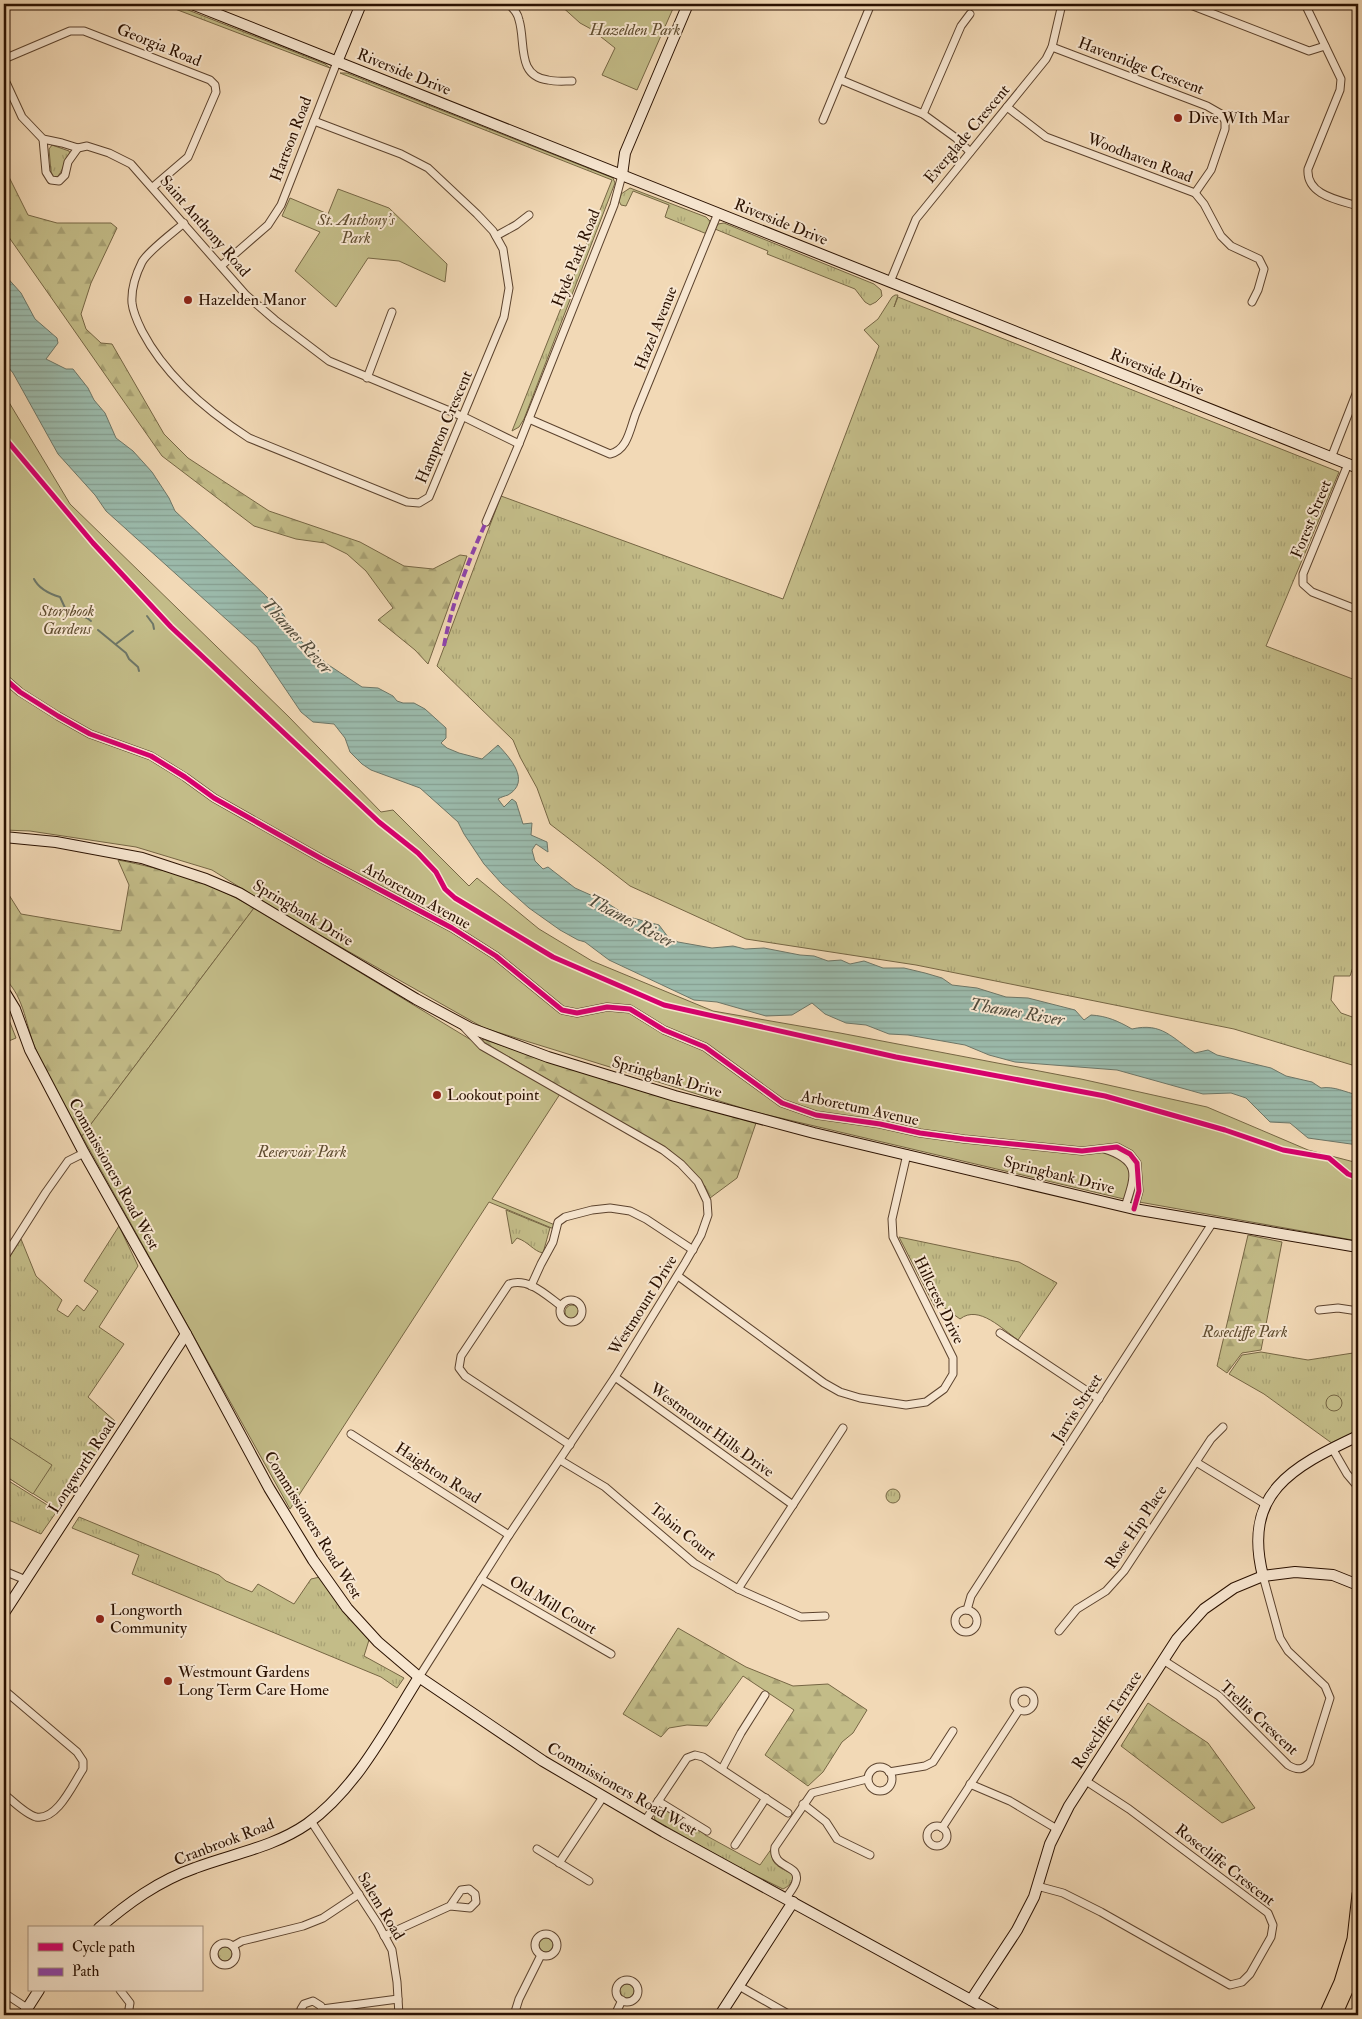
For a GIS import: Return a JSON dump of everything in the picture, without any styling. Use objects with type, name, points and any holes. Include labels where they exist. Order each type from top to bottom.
[{"type":"main road","name":"Riverside Drive","points":[[192,4],[1358,468]]},
{"type":"main road","name":"Hartson Road","points":[[338,62],[361,4]]},
{"type":"main road","name":"Hyde Park Road","points":[[622,175],[625,153],[688,4]]},
{"type":"main road","name":"Springbank Drive","points":[[4,837],[56,842],[142,858],[206,879],[239,893],[416,999],[461,1023],[548,1056],[675,1096],[814,1133],[1130,1208],[1358,1247]]},
{"type":"main road","name":"Commissioners Road West","points":[[4,991],[15,1009],[30,1050],[84,1153],[186,1334],[269,1488],[313,1560],[347,1608],[378,1642],[419,1677],[544,1761],[603,1797],[998,2015]]},
{"type":"main road","name":"Longworth Road","points":[[4,1614],[186,1334]]},
{"type":"main road","points":[[1263,1576],[1258,1556],[1257,1540],[1265,1504],[1283,1480],[1294,1471],[1332,1448],[1358,1436]]},
{"type":"main road","name":"Rosecliffe Terrace","points":[[971,2000],[1017,1930],[1034,1897],[1050,1844],[1057,1829],[1177,1639],[1204,1609],[1234,1588],[1263,1576],[1296,1572],[1333,1576],[1358,1585]]},
{"type":"main road","name":"Cranbrook Road","points":[[101,1926],[128,1904],[154,1887],[192,1868],[274,1842],[311,1821],[335,1800],[362,1766],[419,1677]]},
{"type":"main road","points":[[1325,2015],[1340,1982],[1353,1939],[1358,1894]]},
{"type":"main road","points":[[720,2015],[789,1900]]},
{"type":"main road","points":[[1336,2015],[1348,1988],[1358,1954]]},
{"type":"main road","points":[[25,2012],[39,1992]]},
{"type":"street","points":[[508,4],[519,19],[524,63],[529,70],[538,77],[548,80],[572,81]]},
{"type":"street","points":[[823,120],[871,4]]},
{"type":"street","name":"Everglade Crescent","points":[[890,282],[916,219],[1046,60],[1052,46],[1062,4]]},
{"type":"street","points":[[1188,4],[1309,51],[1325,46]]},
{"type":"street","points":[[1305,4],[1341,79],[1340,90],[1308,169],[1308,177],[1312,187],[1330,197],[1358,206]]},
{"type":"street","points":[[923,114],[961,26],[970,14]]},
{"type":"street","name":"Georgia Road","points":[[4,59],[70,31],[84,31],[210,80],[216,92],[188,157],[153,187]]},
{"type":"street","name":"Havenridge Crescent","points":[[1052,46],[1206,106],[1221,114],[1225,121],[1225,129],[1211,170],[1195,193]]},
{"type":"street","name":"Hartson Road","points":[[221,266],[268,225],[281,205],[338,62]]},
{"type":"street","points":[[4,78],[22,117],[43,139],[46,172],[50,180],[59,181],[65,175],[68,162],[78,148]]},
{"type":"street","points":[[841,80],[923,114],[956,138],[970,152]]},
{"type":"street","name":"Woodhaven Road","points":[[1007,107],[1046,137],[1195,193],[1204,204],[1220,236],[1231,246],[1258,259],[1264,269],[1258,290],[1252,302]]},
{"type":"street","name":"Hampton Crescent","points":[[184,223],[143,260],[134,283],[132,303],[137,321],[151,347],[176,380],[228,424],[250,438],[407,502],[419,503],[429,497],[504,317],[509,288],[503,250],[496,236],[477,214],[428,168],[401,154],[314,121]]},
{"type":"street","name":"Saint Anthony Road","points":[[43,139],[62,142],[78,148],[87,146],[109,153],[131,164],[246,295],[329,361],[464,416],[519,444]]},
{"type":"street","name":"Hyde Park Road","points":[[486,522],[614,205],[622,175]]},
{"type":"street","name":"Hazel Avenue","points":[[529,419],[610,454],[618,452],[624,444],[718,214]]},
{"type":"street","points":[[496,236],[529,215]]},
{"type":"street","points":[[367,378],[392,312]]},
{"type":"street","points":[[1332,458],[1358,389]]},
{"type":"street","name":"Forest Street","points":[[1348,464],[1303,574],[1303,584],[1312,592],[1358,610]]},
{"type":"street","name":"Arboretum Avenue","points":[[4,678],[20,692],[90,734],[151,756],[214,798],[322,859],[452,928],[496,956],[562,1010],[577,1014],[607,1007],[630,1008],[664,1030],[705,1048],[782,1103],[816,1115],[964,1139],[1082,1151],[1117,1147],[1130,1154],[1137,1163],[1139,1191],[1130,1208]]},
{"type":"street","name":"Westmount Drive","points":[[419,1677],[509,1535],[615,1377],[678,1276],[708,1216],[707,1201],[698,1182],[663,1150],[482,1046],[461,1023]]},
{"type":"street","points":[[4,1258],[68,1161],[84,1153]]},
{"type":"street","name":"Hillcrest Drive","points":[[678,1276],[824,1383],[840,1392],[860,1398],[906,1405],[926,1402],[944,1389],[953,1374],[953,1358],[893,1236],[892,1218],[907,1154]]},
{"type":"street","points":[[531,1286],[553,1242],[558,1222],[565,1216],[610,1208],[630,1211],[646,1219],[692,1250]]},
{"type":"street","name":"Jarvis Street","points":[[968,1610],[971,1596],[1214,1222]]},
{"type":"street","points":[[561,1306],[526,1282],[517,1281],[508,1284],[461,1356],[459,1368],[465,1376],[570,1444]]},
{"type":"street","points":[[1319,1310],[1338,1308],[1358,1311]]},
{"type":"street","points":[[1000,1333],[1099,1399]]},
{"type":"street","name":"Westmount Hills Drive","points":[[615,1377],[794,1505]]},
{"type":"street","name":"Rose Hip Place","points":[[1059,1631],[1077,1609],[1106,1591],[1124,1572],[1196,1462],[1223,1427]]},
{"type":"street","points":[[738,1589],[843,1428]]},
{"type":"street","name":"Haighton Road","points":[[351,1434],[509,1535]]},
{"type":"street","points":[[1332,1448],[1346,1474],[1358,1487]]},
{"type":"street","name":"Tobin Court","points":[[560,1460],[605,1487],[694,1563],[738,1589],[801,1617],[825,1616]]},
{"type":"street","points":[[1196,1462],[1265,1504]]},
{"type":"street","points":[[4,1571],[26,1580]]},
{"type":"street","name":"Trellis Crescent","points":[[1163,1660],[1219,1696],[1288,1765],[1300,1770],[1304,1768],[1310,1762],[1330,1698],[1325,1686],[1288,1651],[1280,1638],[1263,1576]]},
{"type":"street","name":"Old Mill Court","points":[[481,1579],[611,1654]]},
{"type":"street","points":[[4,1690],[77,1752],[83,1761],[82,1769],[56,1812],[47,1816],[37,1817],[29,1813],[4,1794]]},
{"type":"street","points":[[722,1769],[740,1733],[765,1695]]},
{"type":"street","points":[[942,1828],[1019,1710]]},
{"type":"street","points":[[890,1772],[925,1766],[933,1762],[953,1731]]},
{"type":"street","points":[[645,1821],[687,1758],[695,1756],[703,1757],[788,1813]]},
{"type":"street","points":[[876,1768],[884,1768],[890,1772],[892,1780],[885,1790],[873,1790],[870,1787],[868,1779],[870,1772],[876,1768]]},
{"type":"street","points":[[789,1900],[796,1881],[796,1874],[792,1869],[777,1861],[774,1854],[775,1847],[803,1804],[812,1793],[818,1790],[868,1779]]},
{"type":"street","name":"Rosecliffe Crescent","points":[[1037,1886],[1063,1893],[1101,1912],[1230,1985],[1242,1982],[1250,1974],[1271,1937],[1273,1925],[1268,1913],[1129,1809],[1086,1781]]},
{"type":"street","points":[[970,1784],[1010,1801],[1057,1829]]},
{"type":"street","points":[[559,1863],[603,1797]]},
{"type":"street","points":[[735,1845],[766,1798]]},
{"type":"street","points":[[658,1801],[707,1831]]},
{"type":"street","points":[[803,1804],[826,1822],[837,1839],[870,1855]]},
{"type":"street","name":"Salem Road","points":[[311,1821],[359,1894],[392,1950],[399,2015]]},
{"type":"street","points":[[537,1849],[589,1881]]},
{"type":"street","points":[[234,1946],[242,1941],[316,1921],[359,1894]]},
{"type":"street","points":[[384,1936],[450,1906]]},
{"type":"street","points":[[514,2015],[542,1955]]},
{"type":"street","points":[[739,1986],[790,2015]]},
{"type":"street","points":[[122,1992],[130,2003],[128,2015]]},
{"type":"street","points":[[4,1993],[25,2012]]},
{"type":"street","points":[[302,2015],[302,2006],[310,2001],[316,2002],[322,2012],[398,1999]]},
{"type":"street","points":[[615,2015],[622,2000]]},
{"type":"green space","points":[[162,4],[173,4],[325,64],[330,68]]},
{"type":"green space","name":"Hazelden Park","points":[[559,4],[675,4],[637,90],[602,75],[615,48],[591,29],[580,23]]},
{"type":"green space","points":[[340,73],[347,73],[613,178],[615,183],[524,419],[519,427],[512,431],[612,180]]},
{"type":"green space","points":[[52,145],[70,153],[57,177],[53,177],[51,172],[49,149]]},
{"type":"green space","points":[[4,167],[28,215],[57,223],[111,223],[117,228],[91,283],[81,314],[86,329],[101,343],[112,344],[164,434],[188,458],[269,511],[360,542],[404,566],[433,569],[460,555],[467,556],[428,664],[415,650],[378,620],[393,608],[366,571],[347,554],[325,543],[296,539],[254,526],[162,456],[6,233],[4,229]]},
{"type":"green space","points":[[630,188],[706,217],[710,221],[707,234],[665,217],[669,205],[633,191],[626,206],[621,205],[619,201],[621,194]]},
{"type":"green space","name":"St. Anthony's Park","points":[[338,189],[389,208],[447,264],[445,282],[399,261],[368,258],[336,307],[295,271],[320,232],[282,216],[290,198],[328,214]]},
{"type":"green space","points":[[724,223],[874,284],[881,290],[882,296],[870,305],[865,302],[855,289],[767,254],[768,251],[715,229],[718,224]]},
{"type":"green space","points":[[895,295],[898,295],[894,307],[898,297],[1339,472],[1266,646],[1358,681],[1358,966],[1354,964],[1350,976],[1334,976],[1331,1000],[1341,1013],[1358,1019],[1358,1056],[1352,1065],[1234,1029],[916,965],[746,939],[630,886],[550,824],[537,788],[513,740],[437,666],[501,496],[783,599],[879,346],[864,330],[878,319]]},
{"type":"green space","name":"Storybook Gardens","points":[[4,394],[70,504],[289,717],[381,812],[393,810],[469,886],[477,878],[539,929],[592,961],[713,1011],[1081,1079],[1207,1107],[1308,1150],[1358,1163],[1358,1241],[1128,1200],[755,1112],[484,1028],[286,916],[212,870],[136,847],[30,831],[4,830]]},
{"type":"green space","points":[[118,860],[153,868],[205,884],[254,908],[82,1136],[38,1054],[17,995],[4,978],[4,887],[21,914],[121,931],[129,885]]},
{"type":"green space","name":"Reservoir Park","points":[[254,908],[560,1094],[492,1199],[555,1225],[554,1229],[489,1202],[290,1509],[82,1136]]},
{"type":"green space","points":[[4,1007],[16,1038],[4,1043]]},
{"type":"green space","points":[[482,1039],[658,1096],[756,1123],[737,1178],[710,1198],[705,1186],[671,1151],[485,1043]]},
{"type":"green space","points":[[506,1210],[550,1228],[543,1253],[517,1238],[512,1244]]},
{"type":"green space","points":[[119,1226],[138,1266],[99,1327],[124,1344],[88,1397],[116,1422],[59,1510],[4,1475],[4,1266],[21,1239],[36,1276],[62,1300],[57,1310],[68,1317],[77,1305],[84,1311],[98,1291],[84,1281]]},
{"type":"green space","name":"Rosecliffe Park","points":[[1248,1235],[1282,1242],[1261,1350],[1242,1353],[1227,1373],[1217,1366]]},
{"type":"green space","points":[[899,1237],[1019,1262],[1057,1283],[1018,1340],[983,1316],[967,1315],[960,1319],[942,1306],[936,1309]]},
{"type":"green space","points":[[569,1305],[575,1305],[579,1312],[575,1319],[569,1319],[565,1315],[565,1309]]},
{"type":"green space","name":"Rosecliffe Park","points":[[1261,1352],[1308,1360],[1353,1353],[1358,1354],[1358,1432],[1333,1444],[1264,1394],[1229,1374],[1242,1355]]},
{"type":"green space","points":[[1331,1395],[1337,1395],[1342,1400],[1340,1409],[1331,1411],[1326,1406],[1326,1400]]},
{"type":"green space","points":[[4,1434],[52,1465],[33,1494],[4,1475]]},
{"type":"green space","points":[[4,1478],[57,1511],[41,1534],[4,1518]]},
{"type":"green space","points":[[890,1489],[896,1489],[900,1496],[896,1503],[890,1503],[886,1499],[886,1493]]},
{"type":"green space","points":[[79,1517],[219,1575],[226,1581],[252,1592],[258,1584],[294,1604],[311,1579],[320,1577],[369,1640],[364,1656],[404,1678],[397,1688],[381,1677],[132,1574],[139,1555],[72,1528]]},
{"type":"green space","points":[[678,1628],[746,1667],[793,1686],[828,1684],[867,1710],[853,1733],[842,1742],[823,1772],[808,1786],[765,1755],[794,1710],[743,1676],[707,1726],[687,1725],[669,1728],[661,1737],[623,1714]]},
{"type":"green space","points":[[1148,1703],[1208,1743],[1255,1808],[1222,1823],[1121,1746]]},
{"type":"green space","points":[[660,1809],[760,1865],[772,1848],[772,1859],[776,1865],[793,1875],[792,1882],[783,1889],[736,1866],[655,1820],[654,1815]]},
{"type":"green space","points":[[543,1938],[549,1938],[553,1945],[549,1952],[543,1952],[539,1948],[539,1942]]},
{"type":"green space","points":[[222,1947],[228,1947],[232,1954],[228,1961],[222,1961],[218,1957],[218,1951]]},
{"type":"green space","points":[[624,1984],[630,1984],[634,1991],[630,1998],[624,1998],[620,1994],[620,1988]]},
{"type":"water","name":"Thames River","points":[[4,274],[21,293],[35,319],[57,338],[58,343],[46,359],[66,369],[73,369],[105,413],[116,438],[133,451],[152,472],[175,511],[264,594],[284,615],[292,633],[327,664],[362,687],[378,688],[393,696],[397,701],[414,703],[425,709],[446,728],[446,738],[441,743],[447,748],[482,759],[498,745],[503,750],[516,769],[518,783],[515,789],[508,795],[498,799],[504,807],[512,799],[516,802],[523,824],[532,823],[531,835],[547,842],[548,852],[536,844],[532,850],[535,861],[543,869],[548,867],[575,888],[604,901],[629,917],[659,925],[668,937],[678,942],[712,948],[733,946],[745,949],[764,948],[814,956],[828,961],[841,960],[850,964],[864,961],[883,968],[904,968],[942,978],[952,985],[977,988],[1006,997],[1028,998],[1075,1010],[1084,1020],[1091,1015],[1102,1016],[1132,1029],[1142,1027],[1159,1030],[1173,1037],[1195,1053],[1208,1050],[1217,1055],[1271,1068],[1286,1076],[1312,1082],[1321,1088],[1335,1089],[1358,1095],[1358,1145],[1308,1138],[1290,1123],[1270,1122],[1246,1098],[1231,1093],[1203,1094],[1117,1070],[1015,1062],[989,1055],[965,1045],[908,1035],[889,1034],[866,1025],[846,1023],[825,1014],[812,1003],[792,1015],[766,1016],[717,1002],[694,1000],[609,960],[585,942],[560,930],[529,908],[502,884],[484,864],[458,822],[420,788],[371,770],[350,752],[345,738],[334,724],[313,722],[301,712],[257,647],[106,511],[95,495],[58,454],[13,373],[4,362]]},
{"type":"waterway","points":[[34,579],[45,591],[60,597],[66,610],[91,621]]},
{"type":"waterway","points":[[147,616],[154,629]]},
{"type":"waterway","points":[[98,630],[126,653],[129,659],[138,667],[139,671]]},
{"type":"waterway","points":[[116,644],[133,631]]},
{"type":"marked path","points":[[444,646],[451,614],[461,583],[486,522]]},
{"type":"cycle path","points":[[4,437],[93,543],[171,627],[379,822],[418,853],[436,872],[445,889],[455,898],[553,957],[664,1005],[896,1057],[1105,1096],[1225,1130],[1283,1150],[1329,1158],[1348,1174],[1358,1178]]},
{"type":"cycle path","points":[[4,678],[20,692],[90,734],[151,756],[214,798],[322,859],[452,928],[496,956],[562,1010],[577,1013],[607,1007],[630,1009],[664,1030],[705,1047],[782,1103],[816,1115],[964,1139],[1082,1151],[1117,1147],[1130,1154],[1137,1163],[1139,1191],[1134,1209]]},
{"type":"place","name":"Dive WIth Mar","points":[[1178,118]]},
{"type":"place","name":"Hazelden Manor","points":[[188,300]]},
{"type":"place","name":"Lookout point","points":[[437,1095]]},
{"type":"place","name":"Longworth Community","points":[[100,1619]]},
{"type":"place","name":"Westmount Gardens Long Term Care Home","points":[[168,1681]]}]
